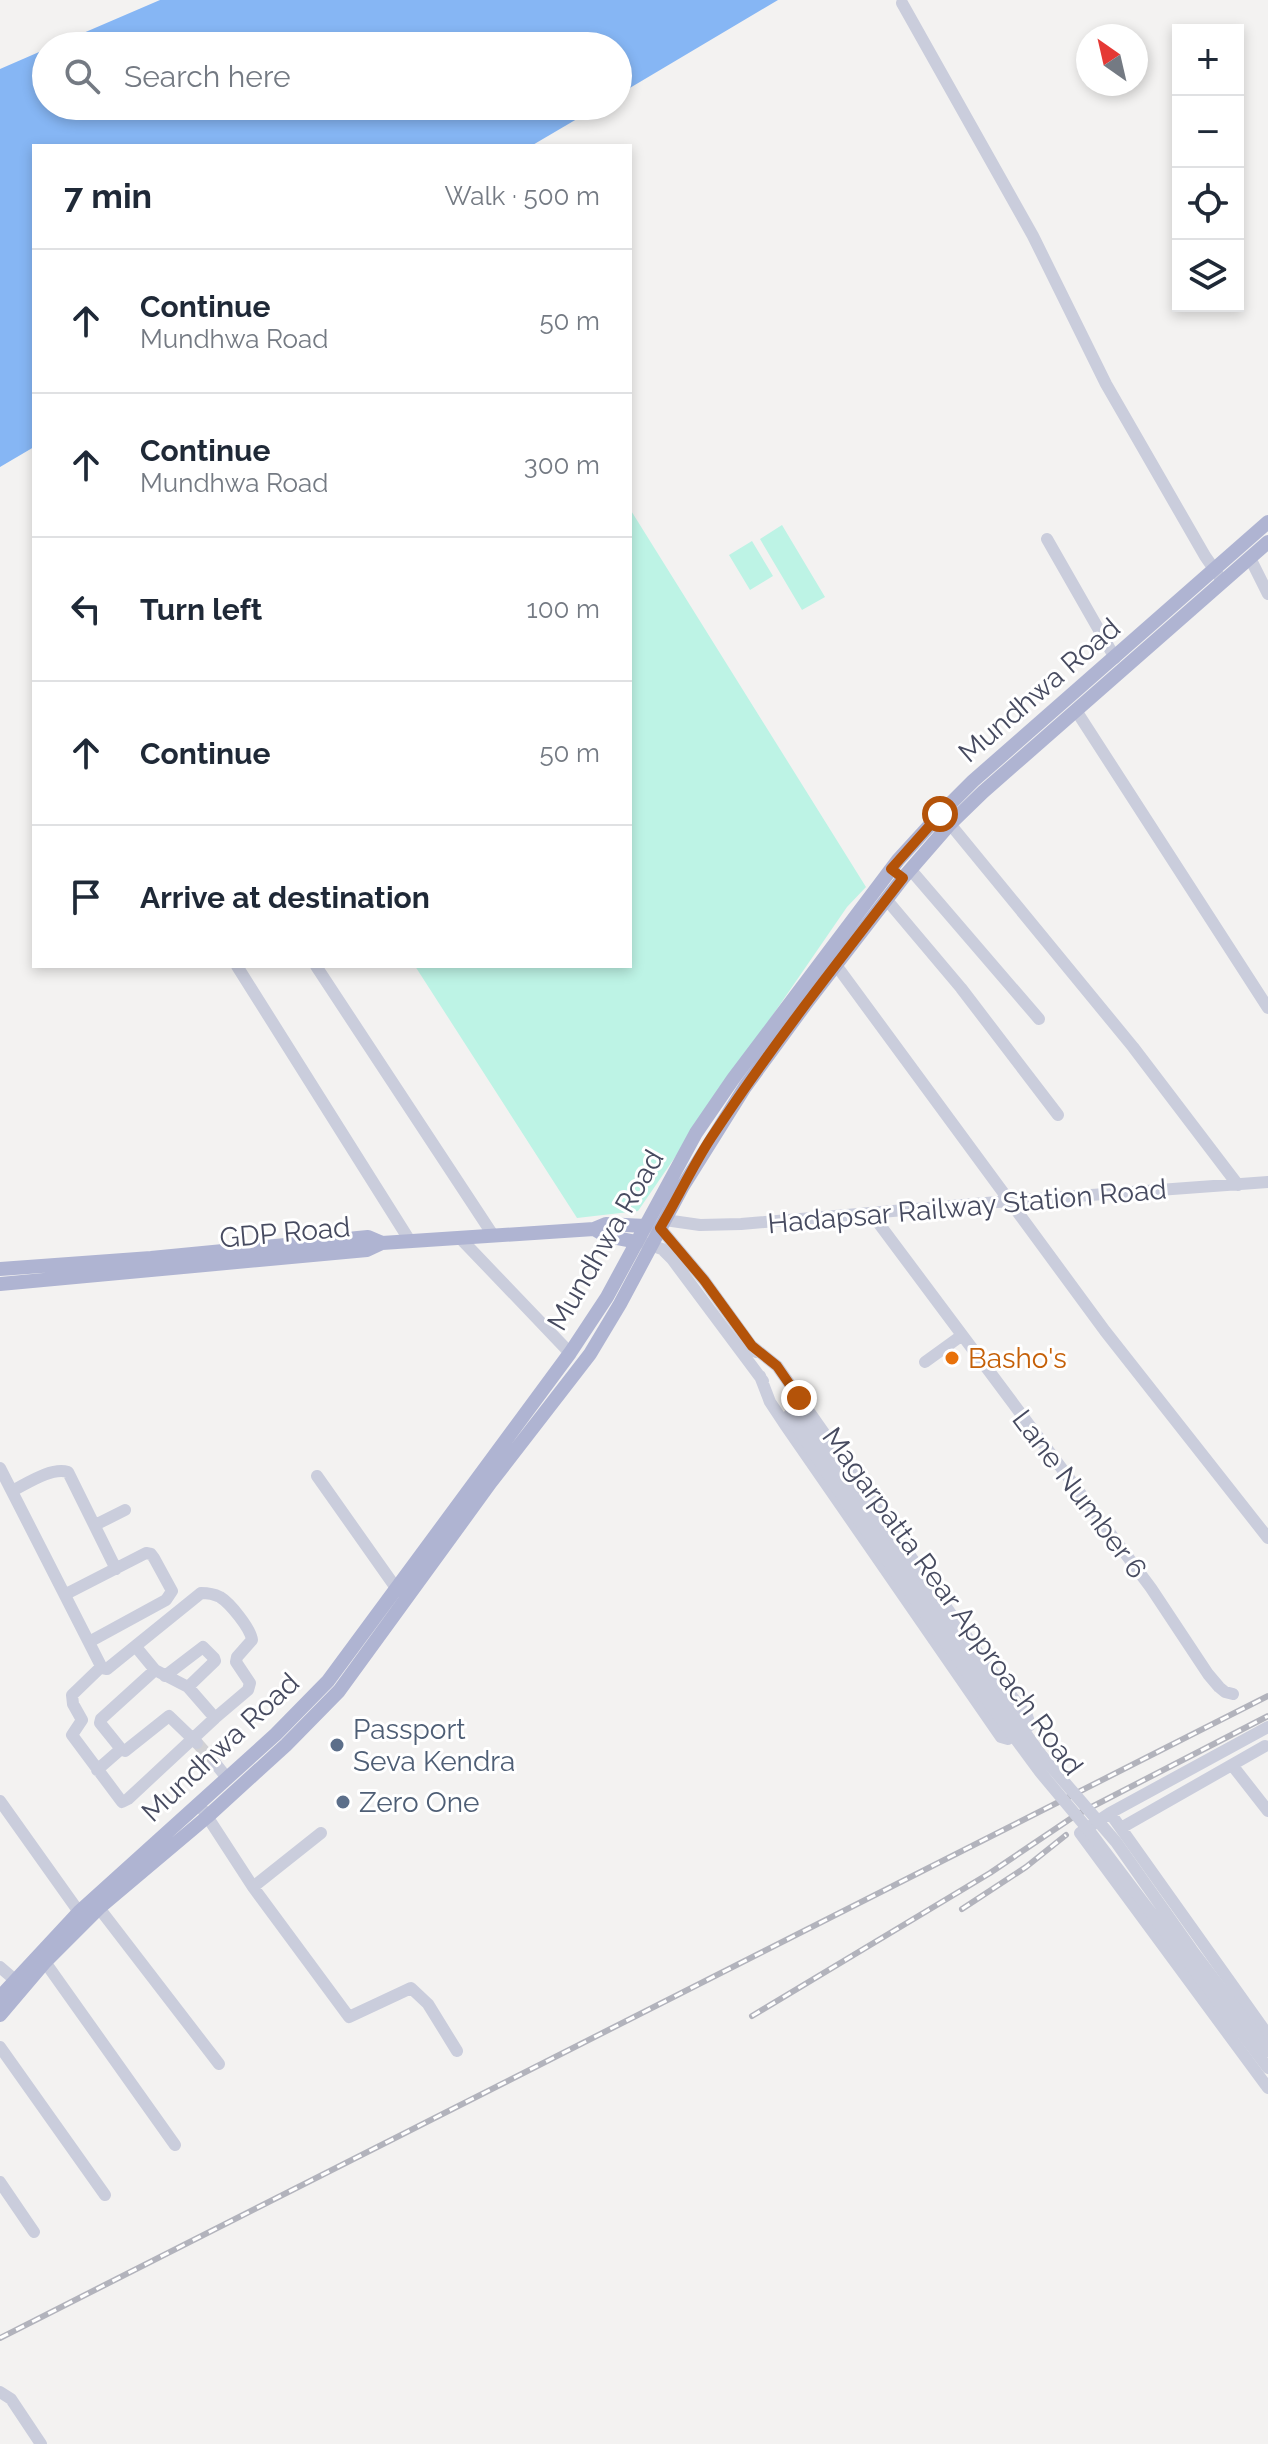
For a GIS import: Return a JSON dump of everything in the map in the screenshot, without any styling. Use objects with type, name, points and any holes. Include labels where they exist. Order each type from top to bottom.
[{"type":"main road","name":"Mundhwa Road","points":[[657,1225],[696,1133],[733,1079],[901,872],[983,792],[1077,712],[1219,576],[1268,522]]},
{"type":"main road","name":"Mundhwa Road","points":[[0,1997],[79,1912],[286,1745],[333,1686],[491,1482],[570,1353],[657,1225],[723,1119],[886,899],[940,814],[973,781],[1115,658],[1219,576],[1250,558],[1268,542]]},
{"type":"main road","points":[[382,1243],[594,1229],[606,1224],[657,1225]]},
{"type":"main road","name":"Magarpatta Rear Approach Road","points":[[594,1229],[606,1236],[644,1243]]},
{"type":"main road","name":"GDP Road","points":[[0,1269],[368,1237],[382,1243]]},
{"type":"main road","name":"GDP Road","points":[[0,1284],[367,1250],[382,1243]]},
{"type":"main road","name":"Mundhwa Road","points":[[0,2015],[45,1962],[203,1810],[227,1778],[333,1686],[396,1588],[521,1433],[590,1354],[620,1304],[644,1243]]},
{"type":"street","points":[[902,3],[1033,236],[1106,384],[1219,576]]},
{"type":"street","points":[[1047,539],[1115,658]]},
{"type":"street","points":[[1250,558],[1268,594]]},
{"type":"street","points":[[1077,712],[1268,1008]]},
{"type":"street","points":[[950,824],[1133,1047],[1238,1185]]},
{"type":"street","points":[[901,872],[1039,1019]]},
{"type":"street","points":[[886,899],[961,988],[1058,1115]]},
{"type":"street","points":[[836,965],[1105,1331],[1268,1538]]},
{"type":"street","points":[[238,968],[410,1241]]},
{"type":"street","points":[[317,968],[493,1235]]},
{"type":"street","name":"Hadapsar Railway Station Road","points":[[657,1225],[741,1224],[1268,1182]]},
{"type":"street","name":"Lane Number 6","points":[[871,1213],[1151,1588],[1208,1674],[1225,1692],[1233,1694]]},
{"type":"street","name":"Magarpatta Rear Approach Road","points":[[657,1225],[704,1280],[752,1346],[850,1508],[984,1696],[1268,2068]]},
{"type":"street","points":[[460,1238],[570,1353]]},
{"type":"street","name":"Magarpatta Rear Approach Road","points":[[644,1243],[662,1249],[672,1259],[760,1376],[793,1411],[1042,1756],[1116,1842],[1268,2051]]},
{"type":"street","points":[[925,1362],[961,1336]]},
{"type":"street","points":[[752,1346],[777,1366],[986,1664],[1027,1716],[1030,1725],[1008,1739],[1001,1737],[864,1543],[770,1402],[760,1376]]},
{"type":"street","points":[[0,1468],[101,1667],[107,1669],[195,1596],[210,1593],[224,1599],[251,1632],[252,1640],[236,1662],[250,1683],[248,1690],[122,1802],[72,1735],[82,1720],[73,1704],[72,1695],[101,1667]]},
{"type":"street","points":[[12,1491],[54,1471],[63,1470],[71,1477],[116,1569]]},
{"type":"street","points":[[317,1476],[396,1588]]},
{"type":"street","points":[[95,1525],[125,1510]]},
{"type":"street","points":[[66,1594],[146,1553],[151,1554],[172,1591],[170,1597],[89,1642]]},
{"type":"street","points":[[136,1647],[160,1673],[188,1687],[215,1718]]},
{"type":"street","points":[[121,1749],[103,1729],[101,1719],[160,1673],[203,1647],[215,1661],[188,1687]]},
{"type":"street","points":[[97,1770],[121,1749],[129,1749],[169,1716],[195,1740]]},
{"type":"street","points":[[1268,1727],[1110,1813],[1080,1833],[1268,2088]]},
{"type":"street","points":[[1121,1828],[1266,1748],[1256,1734]]},
{"type":"street","points":[[215,1763],[227,1778]]},
{"type":"street","points":[[1232,1765],[1268,1811]]},
{"type":"street","points":[[0,1801],[79,1912]]},
{"type":"street","points":[[203,1810],[253,1887],[349,2017],[411,1988],[428,2004],[457,2051]]},
{"type":"street","points":[[1110,1813],[1268,2035]]},
{"type":"street","points":[[253,1887],[321,1833]]},
{"type":"street","points":[[99,1908],[219,2064]]},
{"type":"street","points":[[45,1962],[175,2145]]},
{"type":"street","points":[[0,1967],[15,1980]]},
{"type":"street","points":[[0,2047],[105,2195]]},
{"type":"street","points":[[0,2182],[34,2232]]},
{"type":"street","points":[[0,2392],[11,2399],[41,2444]]},
{"type":"green space","points":[[632,512],[866,887],[847,907],[638,1211],[577,1218],[416,968],[632,968]]},
{"type":"green space","points":[[782,525],[825,597],[802,610],[760,539]]},
{"type":"green space","points":[[752,541],[773,576],[750,590],[729,555]]},
{"type":"water","points":[[160,0],[778,0],[632,87],[632,32],[86,32]]},
{"type":"water","points":[[32,55],[32,120],[575,120],[534,144],[32,144],[32,448],[0,467],[0,69]]},
{"type":"tunnel","points":[[197,1743],[215,1763]]},
{"type":"railway","points":[[0,2338],[1268,1696]]},
{"type":"railway","points":[[752,2016],[990,1873],[1076,1815],[1268,1716]]},
{"type":"railway","points":[[962,1909],[1026,1867],[1066,1835]]},
{"type":"place","name":"Basho's","points":[[952,1358]]},
{"type":"place","name":"Passport Seva Kendra","points":[[337,1745]]},
{"type":"place","name":"Zero One","points":[[343,1802]]},
{"type":"route","points":[[799,1398],[777,1366],[752,1346],[704,1280],[660,1228],[709,1141],[745,1087],[903,878],[891,869],[940,814]]}]
